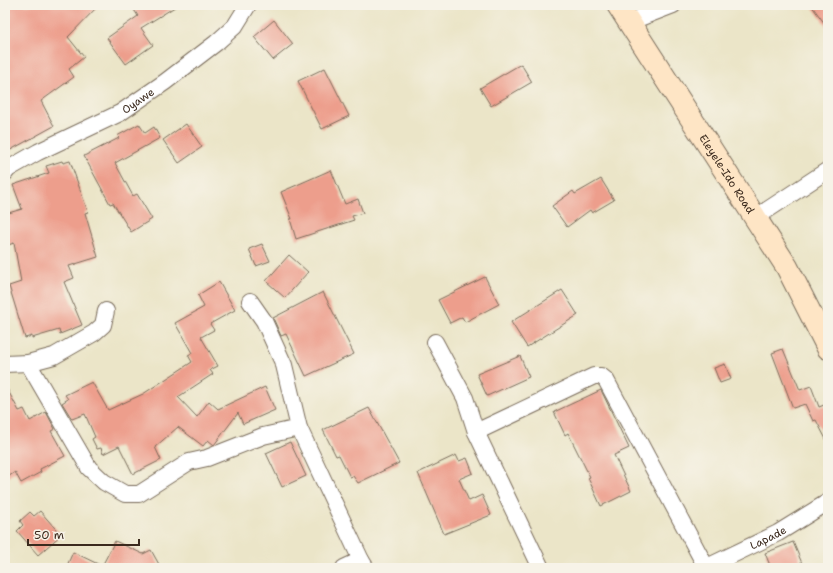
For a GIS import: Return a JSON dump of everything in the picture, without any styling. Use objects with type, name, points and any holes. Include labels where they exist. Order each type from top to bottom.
[{"type":"main road","name":"Eleyele-Ido Road","points":[[623,13],[787,267],[828,348]]},
{"type":"street","name":"Oyawe","points":[[6,170],[38,152],[120,113],[216,43],[235,26],[248,5]]},
{"type":"street","points":[[623,13],[673,5]]},
{"type":"street","points":[[755,218],[828,170]]},
{"type":"street","points":[[250,301],[264,320],[284,365],[299,428],[363,564],[344,568]]},
{"type":"street","points":[[5,364],[28,363],[54,356],[94,333],[103,326],[106,311]]},
{"type":"street","points":[[435,342],[465,398],[476,432],[541,568]]},
{"type":"street","points":[[28,363],[89,468],[104,482],[125,494],[139,494],[189,462],[207,458],[263,436],[299,428]]},
{"type":"street","points":[[476,432],[594,376],[601,376],[606,380],[705,568]]},
{"type":"street","name":"Lapade","points":[[705,568],[778,533],[828,502]]},
{"type":"building","points":[[5,5],[99,5],[68,37],[84,57],[69,69],[74,77],[41,101],[54,126],[5,153]]},
{"type":"building","points":[[131,5],[178,5],[141,28],[153,45],[126,64],[107,38],[138,16]]},
{"type":"building","points":[[811,5],[828,5],[828,28]]},
{"type":"building","points":[[274,20],[293,44],[273,60],[254,37]]},
{"type":"building","points":[[521,64],[532,82],[491,106],[480,88]]},
{"type":"building","points":[[325,68],[349,116],[322,129],[298,81]]},
{"type":"building","points":[[139,124],[145,133],[154,127],[160,138],[115,163],[133,196],[137,194],[152,219],[131,232],[113,203],[110,204],[84,156],[119,138],[117,136]]},
{"type":"building","points":[[186,124],[202,147],[179,163],[163,140]]},
{"type":"building","points":[[62,161],[63,163],[70,161],[88,212],[85,213],[98,257],[69,266],[74,278],[64,282],[82,325],[60,334],[59,330],[32,338],[32,336],[25,338],[9,286],[21,282],[14,243],[5,246],[5,214],[22,209],[13,185],[49,173],[46,166]]},
{"type":"building","points":[[331,170],[345,204],[358,199],[363,213],[352,216],[354,220],[296,239],[290,219],[292,219],[281,192]]},
{"type":"building","points":[[601,179],[614,200],[592,213],[590,210],[567,227],[552,206],[573,191],[575,194]]},
{"type":"building","points":[[262,244],[270,261],[256,266],[249,249]]},
{"type":"building","points":[[289,255],[308,272],[285,298],[266,281]]},
{"type":"building","points":[[485,277],[499,304],[465,322],[462,317],[450,323],[438,300]]},
{"type":"building","points":[[219,282],[235,310],[210,324],[214,330],[201,337],[218,366],[210,370],[213,374],[178,397],[197,417],[209,401],[218,409],[265,387],[275,410],[243,424],[238,413],[214,445],[208,440],[203,446],[178,427],[155,447],[161,460],[133,474],[119,446],[103,454],[101,448],[97,449],[92,439],[95,437],[85,414],[72,419],[62,403],[68,399],[65,395],[92,382],[108,410],[143,394],[192,362],[188,355],[192,353],[175,323],[204,307],[198,295]]},
{"type":"building","points":[[562,290],[578,315],[527,347],[511,322]]},
{"type":"building","points":[[323,292],[354,354],[306,376],[286,334],[281,336],[273,318]]},
{"type":"building","points":[[783,349],[800,390],[811,386],[819,407],[824,405],[828,412],[828,443],[816,420],[813,421],[805,404],[793,408],[772,353]]},
{"type":"building","points":[[520,356],[529,377],[487,396],[477,374]]},
{"type":"building","points":[[725,364],[731,379],[720,383],[714,368]]},
{"type":"building","points":[[5,385],[19,411],[24,409],[30,421],[46,412],[55,429],[51,431],[65,456],[40,469],[41,472],[21,483],[15,472],[5,479]]},
{"type":"building","points":[[601,390],[629,448],[614,455],[631,491],[601,506],[588,478],[590,477],[568,433],[565,435],[554,412]]},
{"type":"building","points":[[369,408],[399,463],[358,483],[353,476],[350,477],[339,455],[336,456],[323,430]]},
{"type":"building","points":[[290,442],[306,476],[282,487],[266,453]]},
{"type":"building","points":[[456,455],[459,461],[467,458],[473,473],[459,479],[469,501],[482,495],[491,515],[444,534],[418,473]]},
{"type":"building","points":[[40,511],[61,535],[38,555],[17,531],[23,525],[20,521],[30,512],[34,516]]},
{"type":"building","points":[[115,541],[143,554],[151,550],[161,568],[66,568],[73,552],[102,566]]},
{"type":"building","points":[[793,542],[804,568],[771,568],[765,553]]}]
